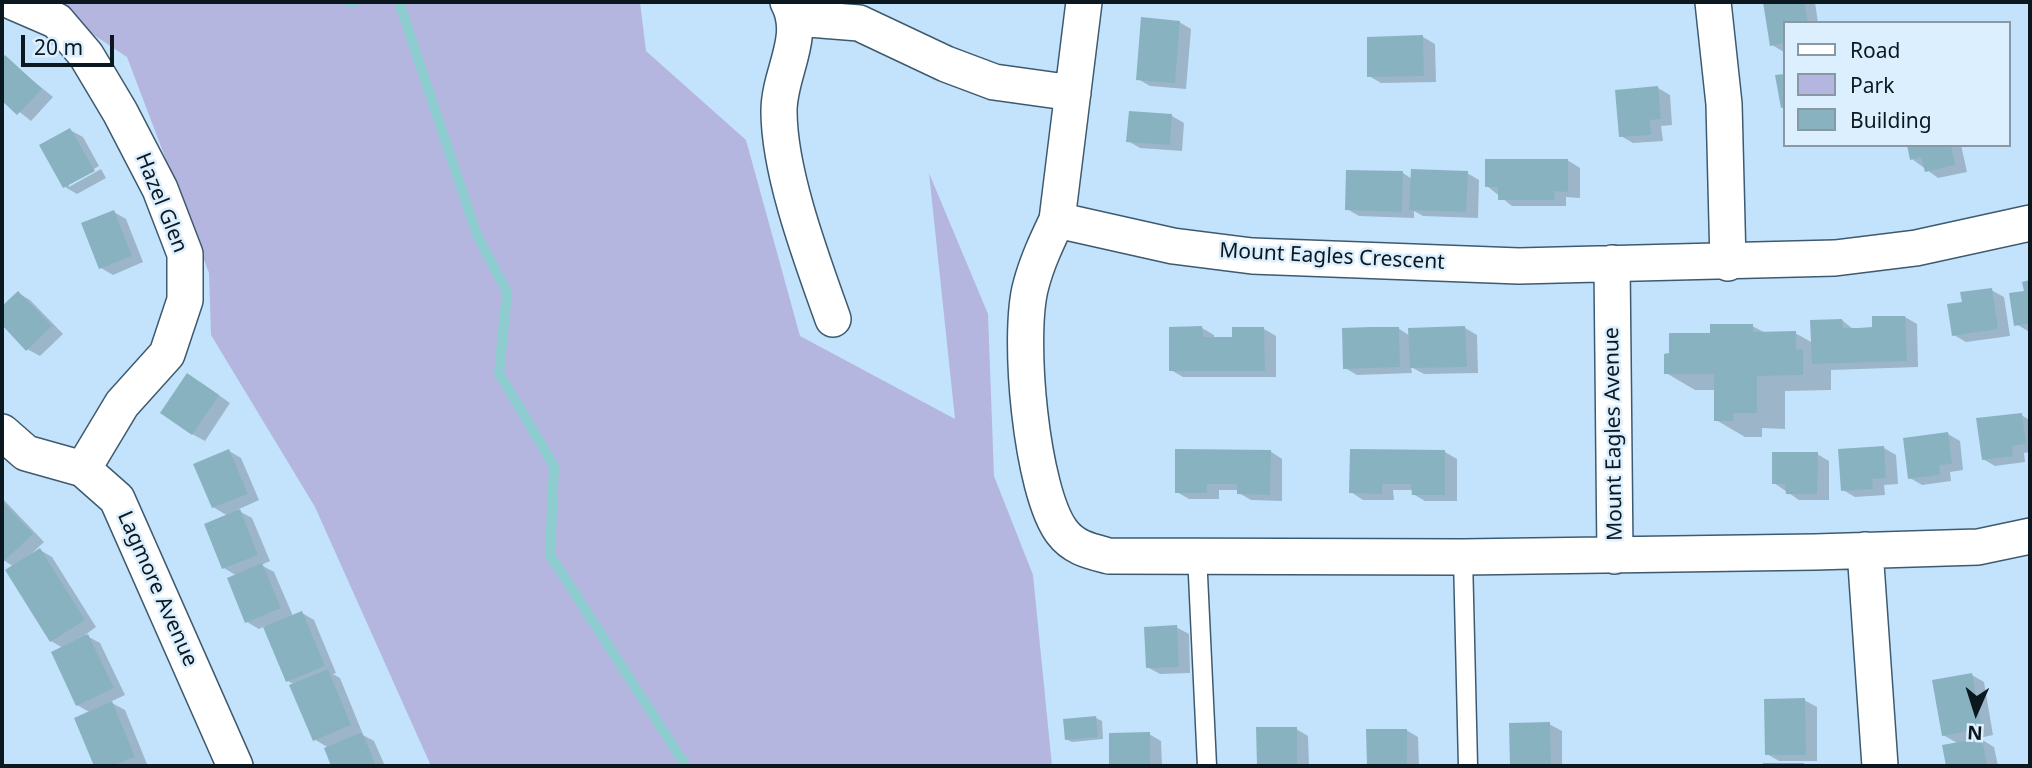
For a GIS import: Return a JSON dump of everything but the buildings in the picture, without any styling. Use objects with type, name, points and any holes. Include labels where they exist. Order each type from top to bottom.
[{"type":"street","name":"Hazel Glen","points":[[13,2],[57,21],[86,55],[120,111],[160,189],[185,254],[185,300],[167,354],[122,404],[83,469]]},
{"type":"street","points":[[1084,2],[1056,219],[1030,285],[1024,323],[1025,372],[1036,449],[1053,517],[1063,534],[1080,549],[1109,556],[1615,556]]},
{"type":"street","points":[[1713,2],[1724,104],[1728,262]]},
{"type":"street","points":[[833,319],[785,165],[779,111],[784,76],[796,36],[792,10],[859,23],[946,64],[994,82],[1073,93]]},
{"type":"street","name":"Mount Eagles Crescent","points":[[1056,219],[1173,246],[1252,256],[1519,266],[1612,263]]},
{"type":"street","points":[[1612,263],[1835,258],[1916,248],[2030,223]]},
{"type":"street","name":"Mount Eagles Avenue","points":[[1612,263],[1615,556],[1978,547],[2030,536]]},
{"type":"street","name":"Lagmore Avenue","points":[[2,432],[26,453],[83,469],[117,499],[234,766]]},
{"type":"street","points":[[1865,550],[1880,766]]},
{"type":"lane","points":[[1197,554],[1207,766]]},
{"type":"lane","points":[[1463,557],[1468,766]]},
{"type":"green space","points":[[44,2],[640,2],[646,51],[746,140],[800,336],[955,419],[929,173],[988,314],[994,476],[1033,575],[1052,766],[431,766],[315,507],[211,335],[209,273],[127,57]]},
{"type":"waterway","points":[[399,2],[477,235],[507,292],[499,373],[554,466],[550,555],[686,766]]}]
